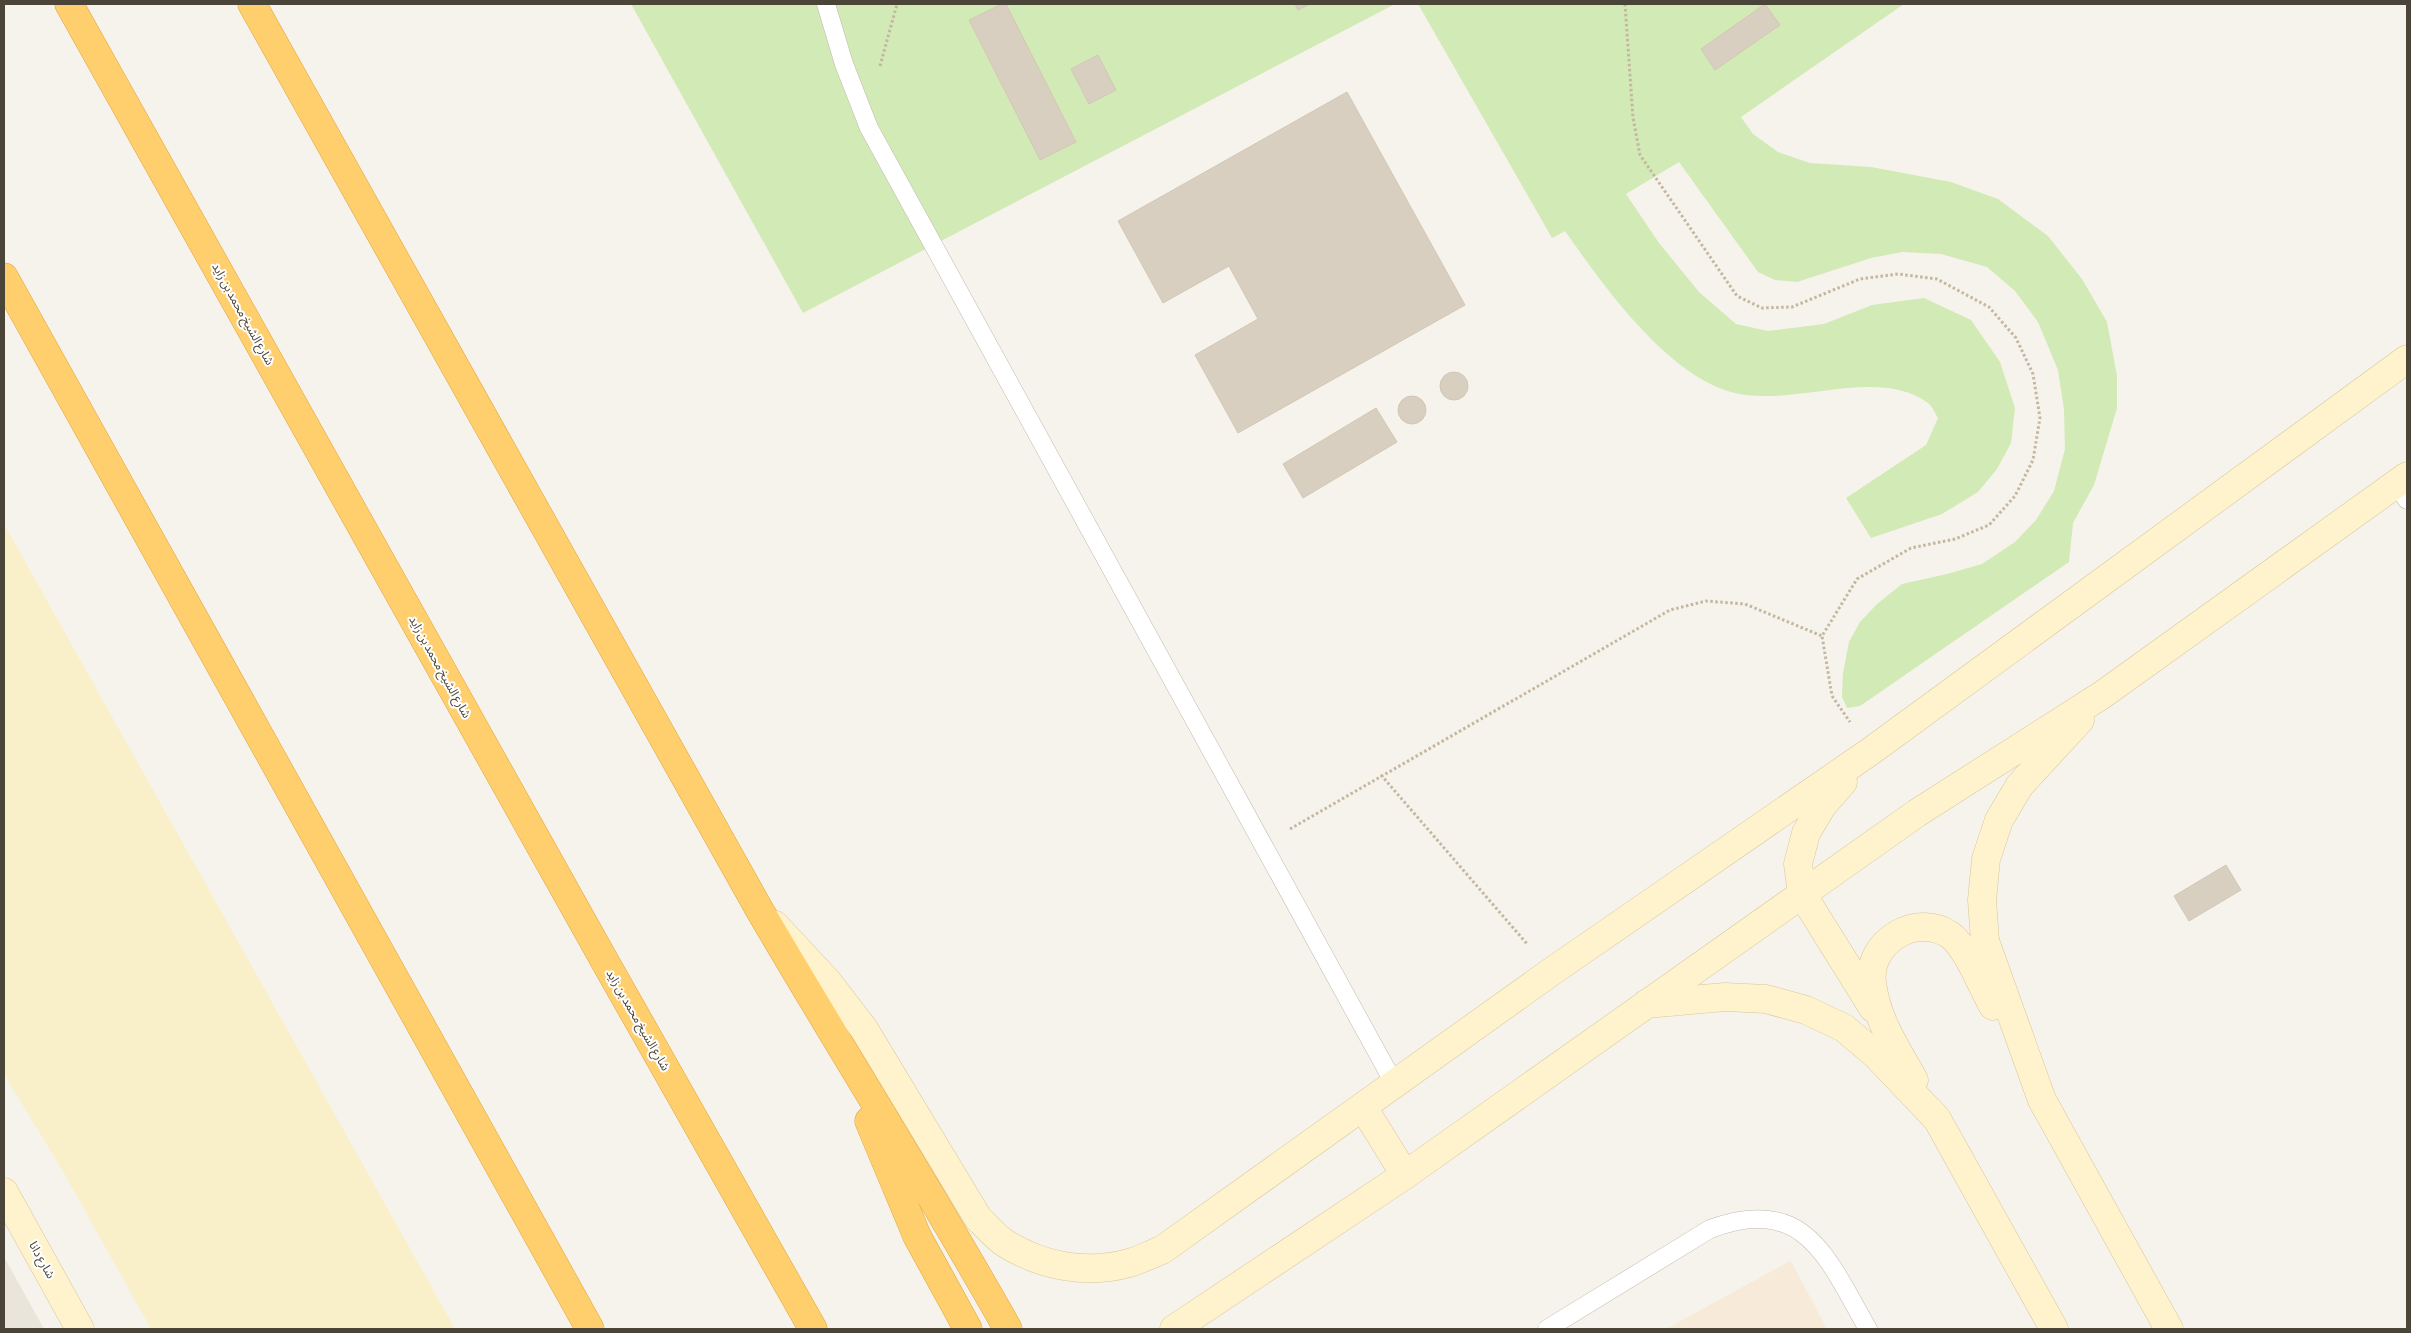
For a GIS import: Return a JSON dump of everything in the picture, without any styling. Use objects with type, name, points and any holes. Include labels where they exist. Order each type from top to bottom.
[{"type":"highway","name":"شارع الشيخ محمد بن زايد","points":[[69,4],[813,1329]]},
{"type":"highway","points":[[252,4],[760,909],[834,1037],[953,1232],[1008,1329]]},
{"type":"highway","points":[[4,277],[590,1329]]},
{"type":"highway","points":[[834,1037],[917,1236],[968,1329]]},
{"type":"street","points":[[760,909],[828,982],[864,1029],[978,1218],[1002,1241],[1030,1257],[1062,1266],[1096,1269],[1130,1263],[1162,1250],[1551,972],[1870,751],[2407,360]]},
{"type":"street","points":[[1174,1329],[1405,1175],[1645,1004],[1986,767],[2102,695],[2403,487]]},
{"type":"street","points":[[2042,1100],[1985,941],[1982,900],[1986,859],[1999,820],[2020,785],[2102,695]]},
{"type":"street","points":[[1870,751],[1822,806],[1806,833],[1798,864],[1802,894],[1880,1018],[2054,1329]]},
{"type":"street","points":[[1880,1018],[1872,981],[1875,964],[1883,948],[1893,936],[1907,928],[1922,926],[1938,928],[1951,936],[1962,948],[2042,1100],[2169,1329]]},
{"type":"street","points":[[1645,1004],[1725,997],[1766,999],[1806,1010],[1844,1028],[1876,1054],[1937,1119]]},
{"type":"street","points":[[1363,1107],[1405,1175]]},
{"type":"street","name":"شارع دانا","points":[[4,1192],[80,1329]]},
{"type":"lane","points":[[826,4],[844,64],[868,128],[1394,1083]]},
{"type":"lane","points":[[1547,1329],[1710,1229],[1733,1220],[1757,1218],[1777,1221],[1802,1231],[1822,1251],[1868,1329]]},
{"type":"path","points":[[879,72],[897,4]]},
{"type":"path","points":[[1626,4],[1633,118],[1640,155],[1737,296],[1762,308],[1792,307],[1860,279],[1898,274],[1938,279],[1988,307],[2016,338],[2033,374],[2040,418],[2033,460],[2016,496],[1989,525],[1955,539],[1911,548],[1858,579],[1822,636],[1832,696],[1870,751]]},
{"type":"path","points":[[1264,844],[1670,610],[1706,601],[1745,604],[1822,636]]},
{"type":"path","points":[[1381,775],[1551,972]]},
{"type":"shaded area","points":[[4,1257],[44,1329],[4,1329]]},
{"type":"shaded area","points":[[1790,1261],[1827,1329],[1666,1329]]},
{"type":"green space","points":[[631,4],[1395,4],[803,313]]},
{"type":"green space","points":[[1418,4],[1904,4],[1741,117],[1753,134],[1778,152],[1810,163],[1871,167],[1951,182],[1998,199],[2048,236],[2082,279],[2107,322],[2117,376],[2117,408],[2094,485],[2073,523],[2069,562],[1860,706],[1847,708],[1842,697],[1843,673],[1849,642],[1860,622],[1877,604],[1902,584],[1982,564],[2015,542],[2036,520],[2054,491],[2065,449],[2064,410],[2058,370],[2038,322],[2015,291],[1987,267],[1941,254],[1902,252],[1871,258],[1797,282],[1775,280],[1758,272],[1679,162],[1626,194],[1659,243],[1699,292],[1736,324],[1768,331],[1824,324],[1872,305],[1924,298],[1971,320],[2000,362],[2015,408],[2011,443],[1997,469],[1978,492],[1942,514],[1871,538],[1846,498],[1926,445],[1938,418],[1931,406],[1907,392],[1884,388],[1859,387],[1780,396],[1755,396],[1731,392],[1706,382],[1683,366],[1659,347],[1617,301],[1565,231],[1552,238]]},
{"type":"sand","points":[[4,524],[455,1329],[151,1329],[64,1173],[4,1074]]},
{"type":"building","points":[[1002,4],[1006,4],[1076,142],[1040,160],[969,20]]},
{"type":"building","points":[[1295,4],[1310,4],[1298,10]]},
{"type":"building","points":[[1765,4],[1780,25],[1715,70],[1701,49]]},
{"type":"building","points":[[1098,55],[1116,90],[1089,104],[1071,69]]},
{"type":"building","points":[[1347,92],[1465,305],[1238,433],[1195,355],[1258,319],[1229,266],[1163,303],[1118,221]]},
{"type":"building","points":[[1454,372],[1464,376],[1468,386],[1464,396],[1454,400],[1444,396],[1440,386],[1444,376]]},
{"type":"building","points":[[1412,396],[1422,400],[1426,410],[1422,420],[1412,424],[1402,420],[1398,410],[1402,400]]},
{"type":"building","points":[[1376,408],[1397,442],[1303,498],[1283,464]]},
{"type":"building","points":[[2226,865],[2241,890],[2189,921],[2174,896]]}]
